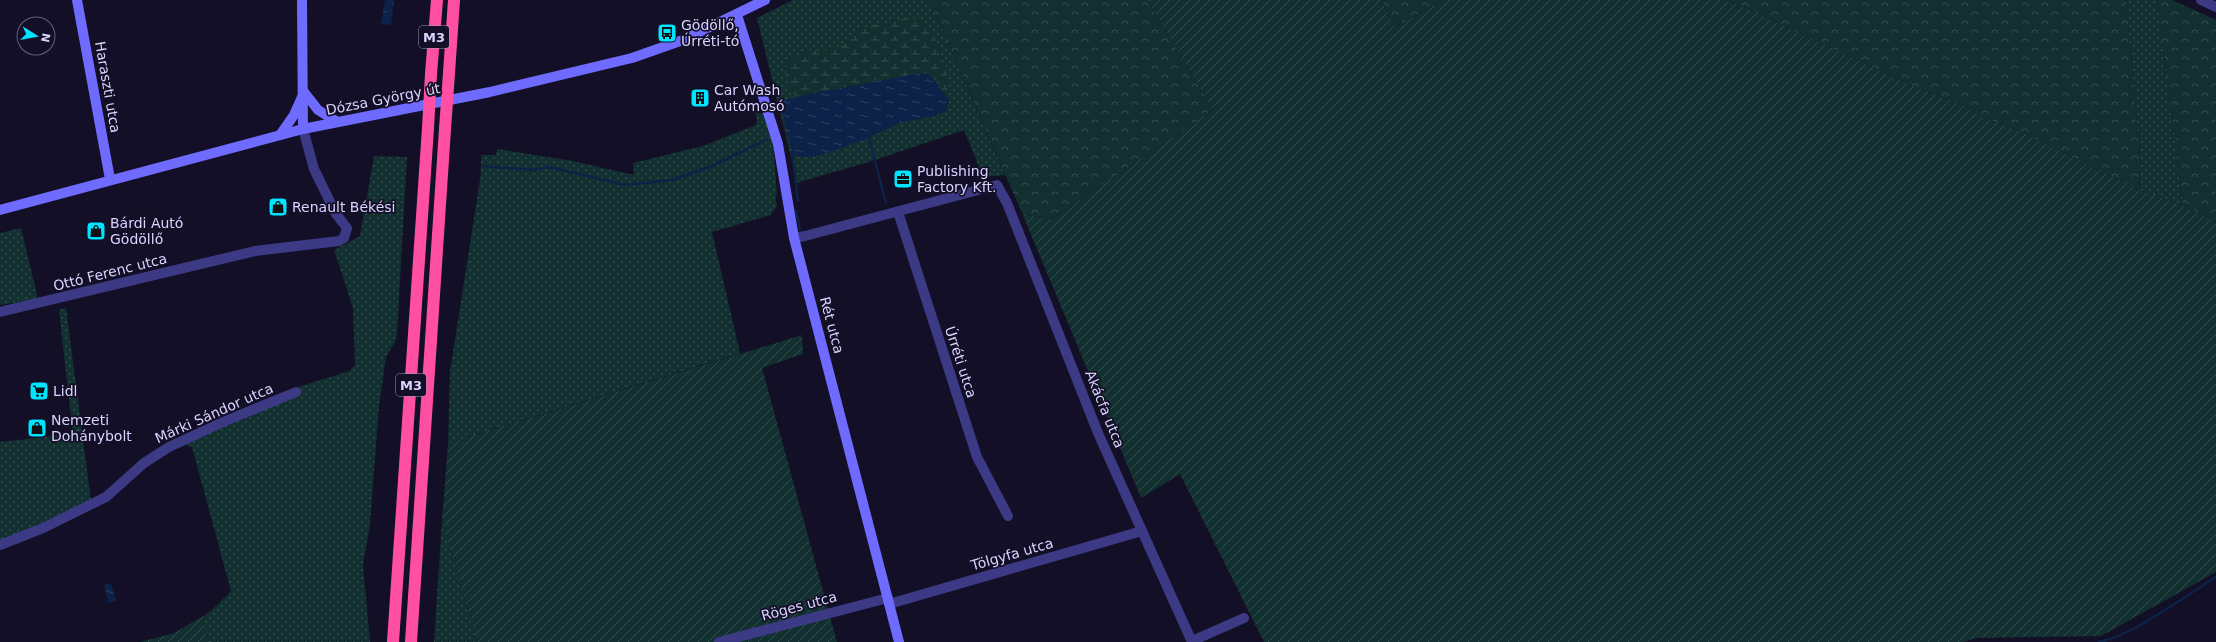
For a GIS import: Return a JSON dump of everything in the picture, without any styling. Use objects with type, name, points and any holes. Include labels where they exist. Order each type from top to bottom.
[{"type":"highway","name":"M3","points":[[393,642],[437,0]]},
{"type":"highway","name":"M3","points":[[411,642],[454,0]]},
{"type":"street","name":"Haraszti utca","points":[[77,0],[110,179]]},
{"type":"street","points":[[302,0],[304,92],[303,129]]},
{"type":"street","name":"Dózsa György út","points":[[0,210],[110,179],[336,121],[490,92],[632,58],[683,40],[737,15],[765,0]]},
{"type":"street","points":[[2201,0],[2216,6]]},
{"type":"street","name":"Rét utca","points":[[737,15],[778,144],[794,238],[899,642]]},
{"type":"street","points":[[304,92],[318,110],[336,121]]},
{"type":"street","points":[[280,135],[294,115],[304,92]]},
{"type":"street","name":"Ottó Ferenc utca","points":[[0,312],[256,251],[339,241],[344,238],[347,228],[336,214],[314,169],[303,129]]},
{"type":"street","name":"Akácfa utca","points":[[898,212],[997,185],[1007,203],[1098,433],[1133,506],[1142,531],[1192,642]]},
{"type":"street","points":[[794,238],[898,212]]},
{"type":"street","name":"Úrréti utca","points":[[898,212],[977,457],[1008,516]]},
{"type":"street","name":"Márki Sándor utca","points":[[0,545],[43,528],[106,497],[144,463],[169,447],[222,422],[296,392]]},
{"type":"street","name":"Tölgyfa utca","points":[[888,601],[1142,531]]},
{"type":"street","name":"Röges utca","points":[[719,642],[888,601]]},
{"type":"street","points":[[1192,642],[1244,618]]},
{"type":"green space","points":[[793,0],[929,0],[1005,175],[983,177],[964,130],[872,161],[796,183],[794,169],[757,18]]},
{"type":"green space","points":[[929,0],[1148,0],[1213,110],[1050,220],[1022,213]]},
{"type":"green space","points":[[1148,0],[1382,0],[1395,27],[1445,0],[1724,0],[1746,8],[1915,87],[1961,104],[1980,116],[2024,133],[2139,190],[2183,205],[2216,221],[2216,572],[2101,636],[1977,638],[1963,642],[1264,642],[1180,474],[1141,498],[1022,213],[1050,220],[1213,110]]},
{"type":"green space","points":[[1382,0],[1445,0],[1395,27]]},
{"type":"green space","points":[[1724,0],[2126,0],[2141,166],[2139,190],[2024,133],[1980,116],[1961,104],[1915,87],[1746,8]]},
{"type":"green space","points":[[2126,0],[2157,0],[2183,205],[2139,190],[2141,166]]},
{"type":"green space","points":[[2157,0],[2172,0],[2216,20],[2216,221],[2183,205]]},
{"type":"green space","points":[[906,18],[922,19],[930,27],[947,69],[948,97],[931,75],[921,73],[796,97],[790,88],[785,74],[787,64],[795,55],[800,52],[810,50],[828,50],[840,45],[859,30]]},
{"type":"green space","points":[[755,112],[765,115],[773,142],[777,195],[775,196],[777,205],[771,215],[712,232],[740,353],[448,443],[450,372],[481,173],[481,155],[496,155],[497,149],[573,161],[634,175],[633,163],[703,146],[756,125],[757,120]]},
{"type":"green space","points":[[374,156],[407,157],[397,333],[396,340],[386,357],[379,406],[370,524],[363,565],[370,642],[209,642],[203,616],[211,611],[231,591],[192,447],[186,445],[203,433],[300,395],[298,387],[350,371],[355,365],[353,308],[334,250],[360,236]]},
{"type":"green space","points":[[21,228],[38,299],[0,305],[0,233]]},
{"type":"green space","points":[[66,308],[91,501],[0,541],[0,442],[73,434],[59,310]]},
{"type":"green space","points":[[802,335],[803,354],[762,368],[837,642],[477,642],[442,521],[448,443]]},
{"type":"green space","points":[[442,521],[477,642],[434,642]]},
{"type":"green space","points":[[203,616],[209,642],[140,642],[174,633]]},
{"type":"water","points":[[385,0],[394,0],[391,25],[381,24]]},
{"type":"water","points":[[921,73],[930,75],[949,100],[946,111],[935,116],[901,123],[831,152],[816,156],[803,157],[793,155],[781,109],[782,101],[809,94]]},
{"type":"water","points":[[111,583],[116,601],[108,603],[104,585]]},
{"type":"waterway","points":[[869,138],[886,203]]},
{"type":"waterway","points":[[483,166],[533,170],[549,167],[625,185],[672,180],[712,166],[766,140]]},
{"type":"waterway","points":[[792,152],[798,201]]},
{"type":"waterway","points":[[796,211],[800,229]]},
{"type":"waterway","points":[[2099,642],[2127,632],[2142,624],[2216,577]]},
{"type":"place","name":"Gödöllő, Úrréti-tó","points":[[667,33]]},
{"type":"place","name":"Car Wash Autómosó","points":[[700,98]]},
{"type":"place","name":"Publishing Factory Kft.","points":[[903,179]]},
{"type":"place","name":"Renault Békési","points":[[278,207]]},
{"type":"place","name":"Bárdi Autó Gödöllő","points":[[96,231]]},
{"type":"place","name":"Lidl","points":[[39,391]]},
{"type":"place","name":"Nemzeti Dohánybolt","points":[[37,428]]}]
